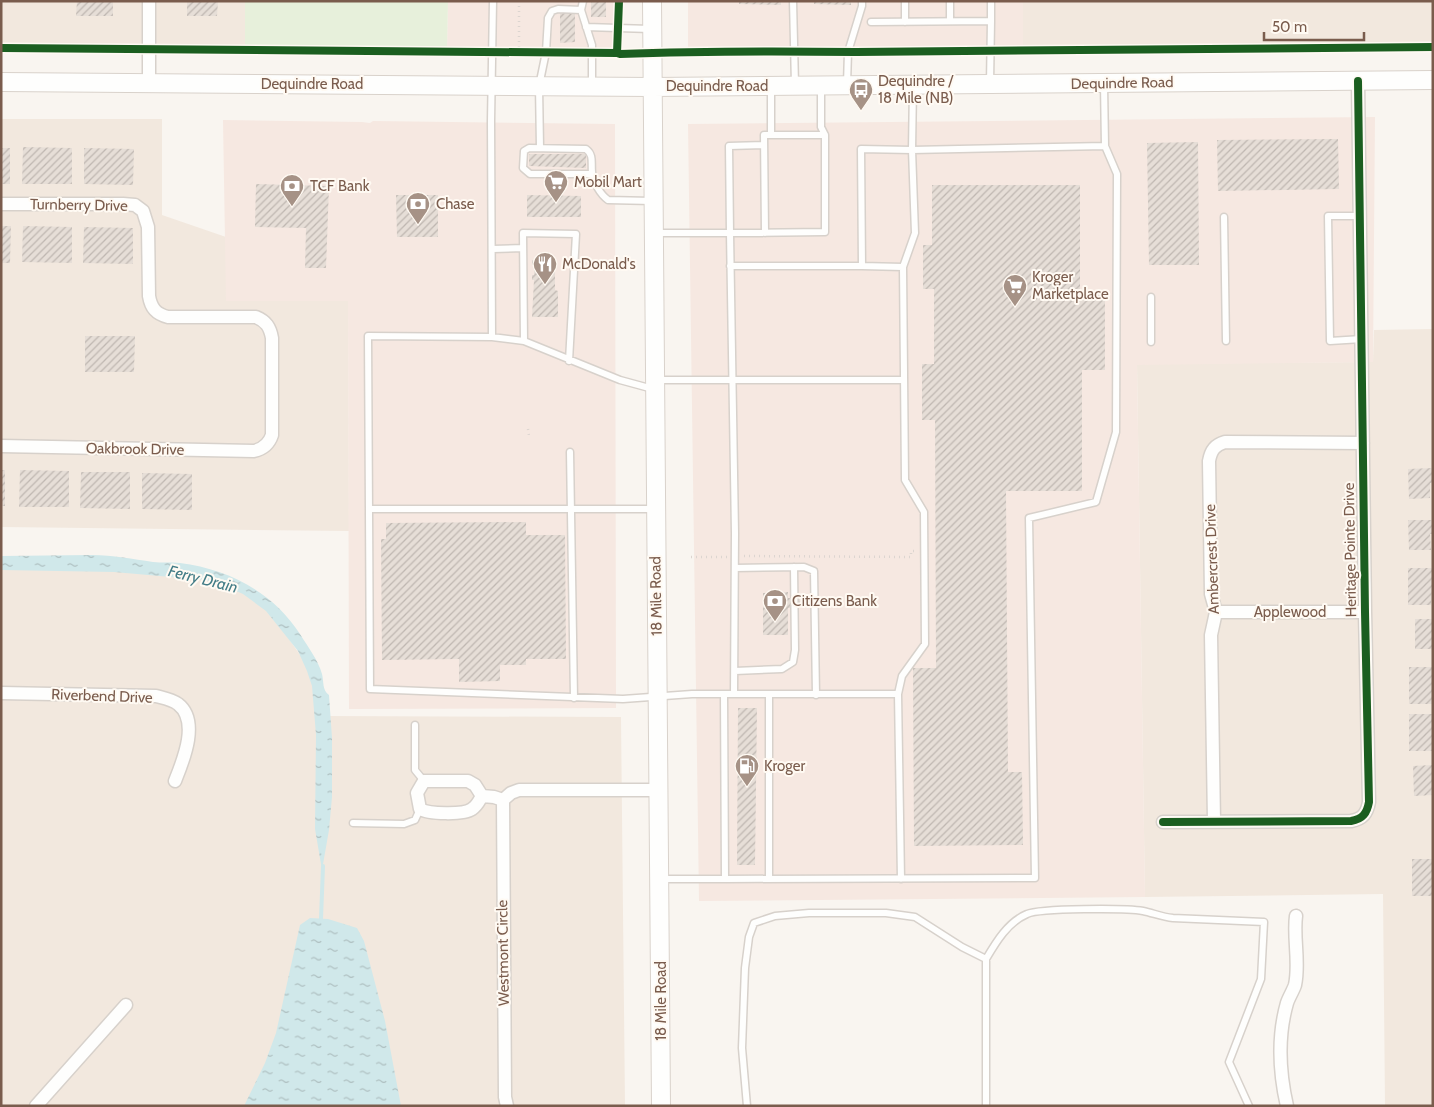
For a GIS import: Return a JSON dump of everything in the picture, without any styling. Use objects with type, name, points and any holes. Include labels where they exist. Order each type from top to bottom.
[{"type":"main road","name":"18 Mile Road","points":[[652,1],[655,509],[662,1106]]},
{"type":"main road","name":"Dequindre Road","points":[[1,82],[652,87],[1433,80]]},
{"type":"street","points":[[149,1],[149,83]]},
{"type":"street","name":"Heritage Pointe Drive","points":[[1163,822],[1352,821],[1364,816],[1368,810],[1358,80]]},
{"type":"street","name":"Turnberry Drive","points":[[1,204],[135,205],[143,211],[148,227],[149,296],[150,304],[154,310],[160,315],[168,317],[256,317],[263,320],[267,324],[272,338],[272,435],[266,445]]},
{"type":"street","name":"Ambercrest Drive","points":[[1214,821],[1212,635],[1216,612],[1211,594],[1209,461],[1214,447],[1225,442],[1363,443]]},
{"type":"street","name":"Oakbrook Drive","points":[[1,446],[254,451],[261,450],[266,445]]},
{"type":"street","name":"Applewood","points":[[1216,612],[1365,612]]},
{"type":"street","name":"Riverbend Drive","points":[[1,693],[156,696],[172,700],[180,705],[186,713],[188,726],[186,753],[175,781]]},
{"type":"street","points":[[424,781],[468,781],[475,785],[482,796],[473,809],[466,812],[426,812],[420,809],[417,793],[424,781]]},
{"type":"street","points":[[482,796],[503,800],[511,793],[519,790],[658,790]]},
{"type":"street","name":"Westmont Circle","points":[[503,800],[505,1097],[507,1106]]},
{"type":"street","points":[[1287,1106],[1279,1051],[1288,1001],[1295,981],[1294,930],[1296,916]]},
{"type":"street","points":[[36,1106],[126,1005]]},
{"type":"lane","points":[[492,337],[491,86],[493,1]]},
{"type":"lane","points":[[583,1],[581,10],[592,45],[592,86]]},
{"type":"lane","points":[[793,1],[795,86]]},
{"type":"lane","points":[[847,86],[848,52],[862,1]]},
{"type":"lane","points":[[905,1],[905,22]]},
{"type":"lane","points":[[950,1],[950,21]]},
{"type":"lane","points":[[990,84],[991,1]]},
{"type":"lane","points":[[540,148],[539,86],[546,52],[548,18],[552,12],[558,9],[581,10]]},
{"type":"lane","points":[[871,22],[991,21]]},
{"type":"lane","points":[[586,27],[652,29]]},
{"type":"lane","points":[[660,880],[725,878],[1036,878],[1029,518],[1096,502],[1116,432],[1117,174],[1105,146],[1104,83]]},
{"type":"lane","points":[[901,879],[898,694],[902,676],[925,644],[924,512],[906,480],[903,267],[915,233],[912,150],[913,85]]},
{"type":"lane","points":[[771,86],[771,135]]},
{"type":"lane","points":[[654,233],[825,232],[825,135],[821,126],[821,86]]},
{"type":"lane","points":[[765,233],[764,135],[825,135]]},
{"type":"lane","points":[[734,694],[735,568],[729,146],[764,145]]},
{"type":"lane","points":[[862,266],[861,149],[912,150],[1105,146]]},
{"type":"lane","points":[[592,174],[530,174],[523,168],[524,151],[529,148],[586,149],[592,157],[592,174],[603,196],[608,200],[653,201]]},
{"type":"lane","points":[[1224,216],[1226,341]]},
{"type":"lane","points":[[1360,216],[1328,216],[1330,341],[1362,339]]},
{"type":"lane","points":[[524,341],[523,234],[576,234],[569,361]]},
{"type":"lane","points":[[493,248],[523,248]]},
{"type":"lane","points":[[730,266],[903,267]]},
{"type":"lane","points":[[1151,297],[1151,342]]},
{"type":"lane","points":[[898,694],[724,694],[623,699],[370,689],[368,336],[492,337],[524,341],[569,361],[620,380],[654,385],[732,380],[904,380]]},
{"type":"lane","points":[[570,452],[574,698]]},
{"type":"lane","points":[[369,509],[655,509]]},
{"type":"lane","points":[[735,670],[782,669],[793,662],[795,650],[794,567]]},
{"type":"lane","points":[[735,568],[804,567],[814,571],[816,695]]},
{"type":"lane","points":[[724,694],[725,878]]},
{"type":"lane","points":[[769,695],[769,878]]},
{"type":"lane","points":[[415,725],[415,770],[424,781]]},
{"type":"lane","points":[[353,823],[404,824],[415,820],[420,809]]},
{"type":"lane","points":[[986,1106],[986,959],[998,939],[1011,925],[1028,913],[1054,910],[1132,910],[1172,918],[1264,922],[1261,979],[1229,1062],[1249,1106]]},
{"type":"lane","points":[[747,1106],[742,1048],[745,968],[749,937],[754,923],[775,916],[809,913],[886,913],[915,917],[962,947],[986,959]]},
{"type":"path","points":[[519,1],[519,52]]},
{"type":"path","points":[[493,52],[546,52]]},
{"type":"path","points":[[528,429],[529,436]]},
{"type":"path","points":[[742,556],[911,556],[910,551],[916,551]]},
{"type":"path","points":[[691,557],[728,557]]},
{"type":"shaded area","points":[[1,1],[245,1],[245,48],[1,45]]},
{"type":"shaded area","points":[[448,1],[615,1],[615,50],[447,49]]},
{"type":"shaded area","points":[[688,1],[1023,1],[1023,48],[688,51]]},
{"type":"shaded area","points":[[1023,1],[1433,1],[1433,42],[1023,48]]},
{"type":"shaded area","points":[[1375,117],[1373,362],[1137,365],[1145,897],[699,901],[688,124]]},
{"type":"shaded area","points":[[1,119],[162,119],[162,215],[226,237],[226,301],[348,301],[349,531],[1,527]]},
{"type":"shaded area","points":[[223,120],[615,124],[616,708],[349,709],[348,301],[226,301]]},
{"type":"shaded area","points":[[1433,329],[1433,1106],[1385,1106],[1383,894],[1145,897],[1137,364],[1373,362],[1374,330]]},
{"type":"shaded area","points":[[1,565],[204,574],[260,597],[318,681],[324,716],[621,717],[625,1106],[1,1106]]},
{"type":"green space","points":[[245,1],[448,1],[447,49],[245,48]]},
{"type":"water","name":"Ferry Drain","points":[[92,555],[180,563],[198,566],[232,577],[248,585],[277,606],[300,634],[318,664],[324,688],[329,695],[332,738],[332,797],[329,830],[322,870],[315,829],[316,735],[312,686],[298,651],[266,611],[243,594],[205,580],[114,572],[1,570],[1,556]]},
{"type":"water","points":[[310,918],[328,919],[357,928],[364,941],[385,1021],[401,1106],[244,1106],[265,1063],[276,1033],[300,925]]},
{"type":"building","points":[[77,1],[113,1],[113,16],[76,16]]},
{"type":"building","points":[[187,1],[218,1],[217,16],[187,16]]},
{"type":"building","points":[[591,1],[606,1],[606,17],[591,17]]},
{"type":"building","points":[[739,1],[781,1],[781,5],[739,4]]},
{"type":"building","points":[[814,1],[851,1],[851,5],[814,4]]},
{"type":"building","points":[[575,12],[575,42],[560,43],[560,13]]},
{"type":"building","points":[[1338,139],[1339,189],[1218,191],[1217,140]]},
{"type":"building","points":[[1198,142],[1199,265],[1149,265],[1147,143]]},
{"type":"building","points":[[23,147],[72,148],[72,184],[22,184]]},
{"type":"building","points":[[1,148],[10,148],[10,184],[1,184]]},
{"type":"building","points":[[84,148],[134,149],[133,185],[84,184]]},
{"type":"building","points":[[529,154],[586,154],[586,168],[529,166]]},
{"type":"building","name":"TCF Bank","points":[[256,184],[329,186],[326,268],[305,268],[306,228],[255,227]]},
{"type":"building","points":[[932,185],[1080,185],[1080,295],[1105,295],[1105,370],[1082,370],[1082,491],[1006,491],[1008,772],[1022,772],[1023,845],[914,846],[913,668],[936,668],[935,420],[922,420],[922,364],[934,364],[934,289],[923,289],[923,245],[932,245]]},
{"type":"building","points":[[396,195],[438,195],[438,237],[397,237]]},
{"type":"building","points":[[527,195],[581,196],[581,217],[527,217]]},
{"type":"building","points":[[1,226],[11,226],[10,263],[1,263]]},
{"type":"building","points":[[23,226],[72,227],[72,263],[22,262]]},
{"type":"building","points":[[84,227],[133,228],[133,264],[83,263]]},
{"type":"building","name":"McDonald's","points":[[532,260],[555,261],[555,290],[558,291],[558,317],[532,317],[534,280],[532,280],[532,275],[534,275],[534,265],[532,265]]},
{"type":"building","points":[[85,336],[135,336],[134,372],[85,372]]},
{"type":"building","points":[[1433,468],[1430,498],[1409,499],[1408,469]]},
{"type":"building","points":[[1,470],[5,470],[5,506],[1,506]]},
{"type":"building","points":[[20,470],[69,471],[69,507],[19,507]]},
{"type":"building","points":[[81,472],[130,472],[130,509],[80,508]]},
{"type":"building","points":[[142,473],[192,474],[192,510],[142,509]]},
{"type":"building","points":[[1408,520],[1433,520],[1433,534],[1430,534],[1431,550],[1409,550]]},
{"type":"building","points":[[526,522],[526,535],[565,535],[566,659],[526,659],[526,665],[500,665],[500,681],[459,682],[459,659],[382,660],[381,539],[386,539],[386,523]]},
{"type":"building","points":[[1408,568],[1433,568],[1431,605],[1408,605]]},
{"type":"building","name":"Citizens Bank","points":[[788,592],[788,598],[800,598],[800,608],[788,608],[788,635],[763,635],[763,593]]},
{"type":"building","points":[[1415,619],[1433,619],[1433,649],[1415,649]]},
{"type":"building","points":[[1409,667],[1433,667],[1433,704],[1409,704]]},
{"type":"building","points":[[738,708],[757,708],[755,865],[737,865]]},
{"type":"building","points":[[1409,714],[1433,714],[1433,751],[1409,751]]},
{"type":"building","points":[[1433,765],[1433,795],[1414,796],[1413,766]]},
{"type":"building","points":[[1412,859],[1433,859],[1433,896],[1412,896]]},
{"type":"waterway","points":[[321,919],[323,866]]},
{"type":"cycle path","points":[[619,1],[617,53],[620,54],[1433,47]]},
{"type":"cycle path","points":[[1,48],[617,53]]},
{"type":"cycle path","points":[[1163,822],[1351,821],[1361,817],[1366,812],[1368,806],[1358,81]]},
{"type":"place","name":"Dequindre / 18 Mile (NB)","points":[[861,111]]},
{"type":"place","name":"Mobil Mart","points":[[556,203]]},
{"type":"place","name":"TCF Bank","points":[[292,207]]},
{"type":"place","name":"Chase","points":[[418,225]]},
{"type":"place","name":"McDonald's","points":[[545,285]]},
{"type":"place","name":"Kroger Marketplace","points":[[1015,307]]},
{"type":"place","name":"Citizens Bank","points":[[775,622]]},
{"type":"place","name":"Kroger","points":[[747,787]]}]
